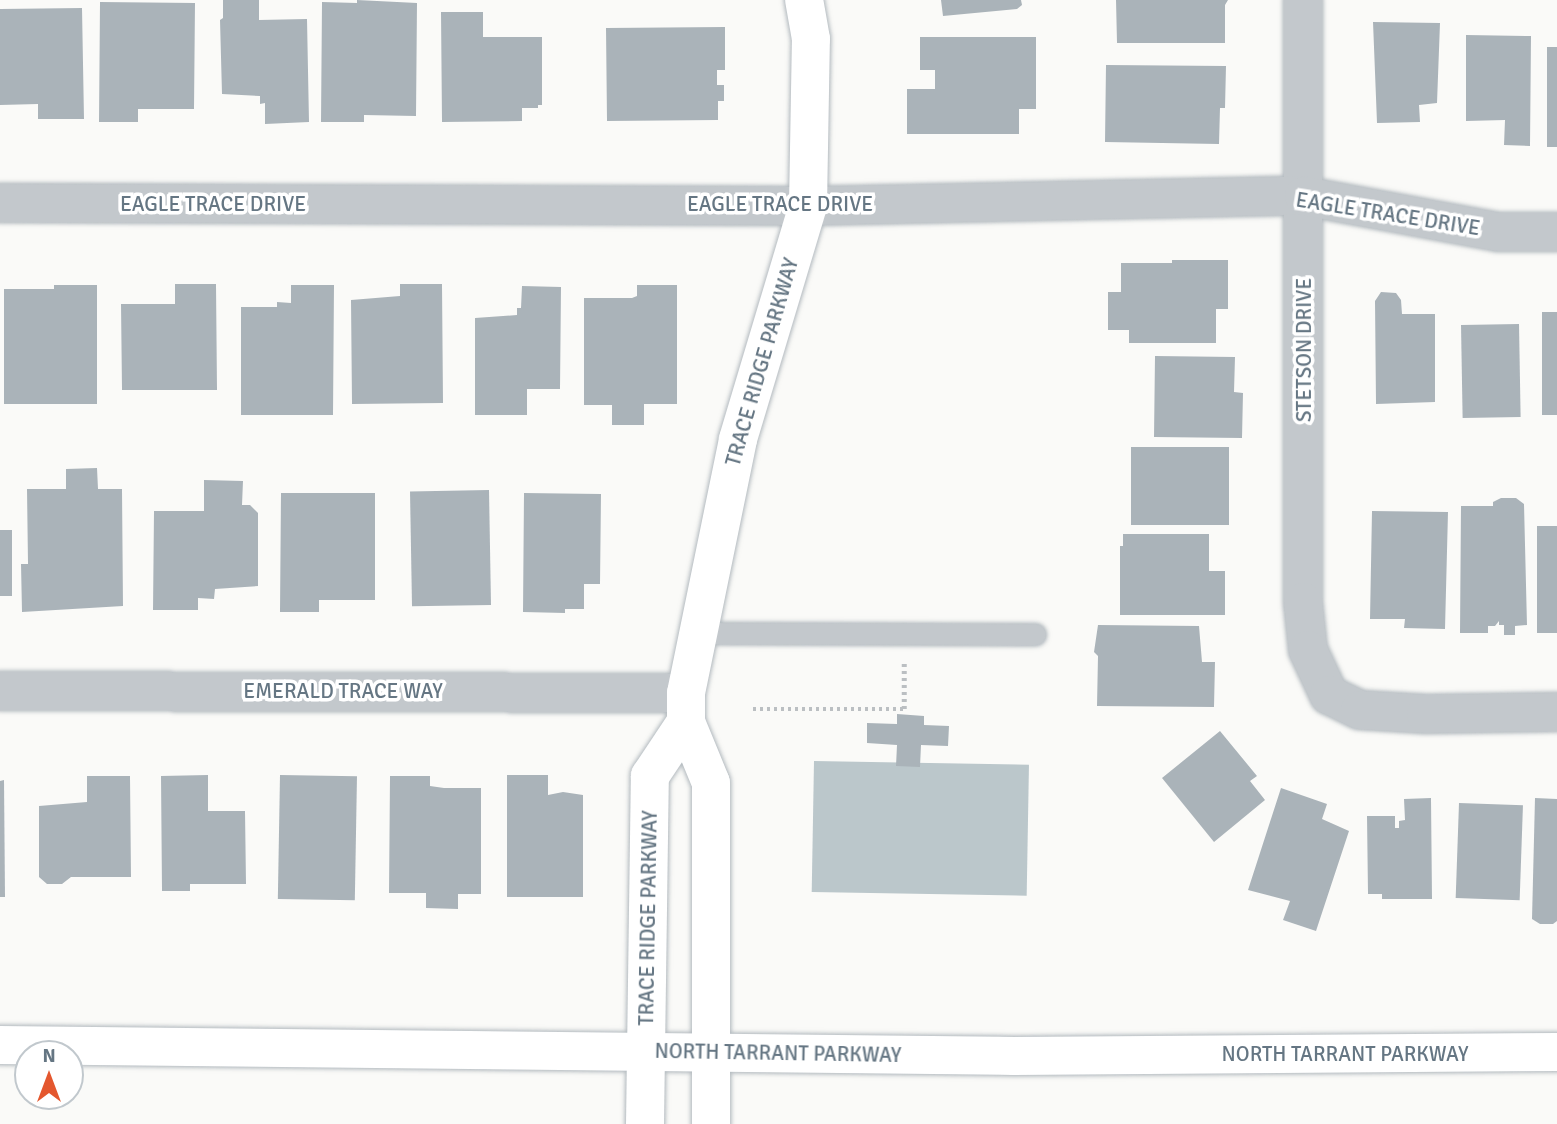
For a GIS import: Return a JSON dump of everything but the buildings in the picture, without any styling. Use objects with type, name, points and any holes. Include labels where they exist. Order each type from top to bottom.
[{"type":"main road","name":"TRACE RIDGE PARKWAY","points":[[645,1124],[650,776],[686,708],[738,439],[808,206],[811,39],[804,0]]},
{"type":"main road","points":[[686,708],[711,783],[711,1124]]},
{"type":"main road","name":"NORTH TARRANT PARKWAY","points":[[0,1045],[1014,1056],[1557,1052]]},
{"type":"street","name":"STETSON DRIVE","points":[[1303,0],[1303,602],[1308,650],[1329,695],[1360,710],[1426,714],[1557,712]]},
{"type":"street","name":"EAGLE TRACE DRIVE","points":[[0,203],[808,206],[1304,196],[1498,232],[1557,232]]},
{"type":"street","name":"EMERALD TRACE WAY","points":[[0,691],[686,708]]},
{"type":"lane","points":[[699,633],[1035,634]]},
{"type":"path","points":[[753,709],[904,709],[904,633]]},
{"type":"shaded area","points":[[814,761],[1029,765],[1027,896],[812,892]]}]
